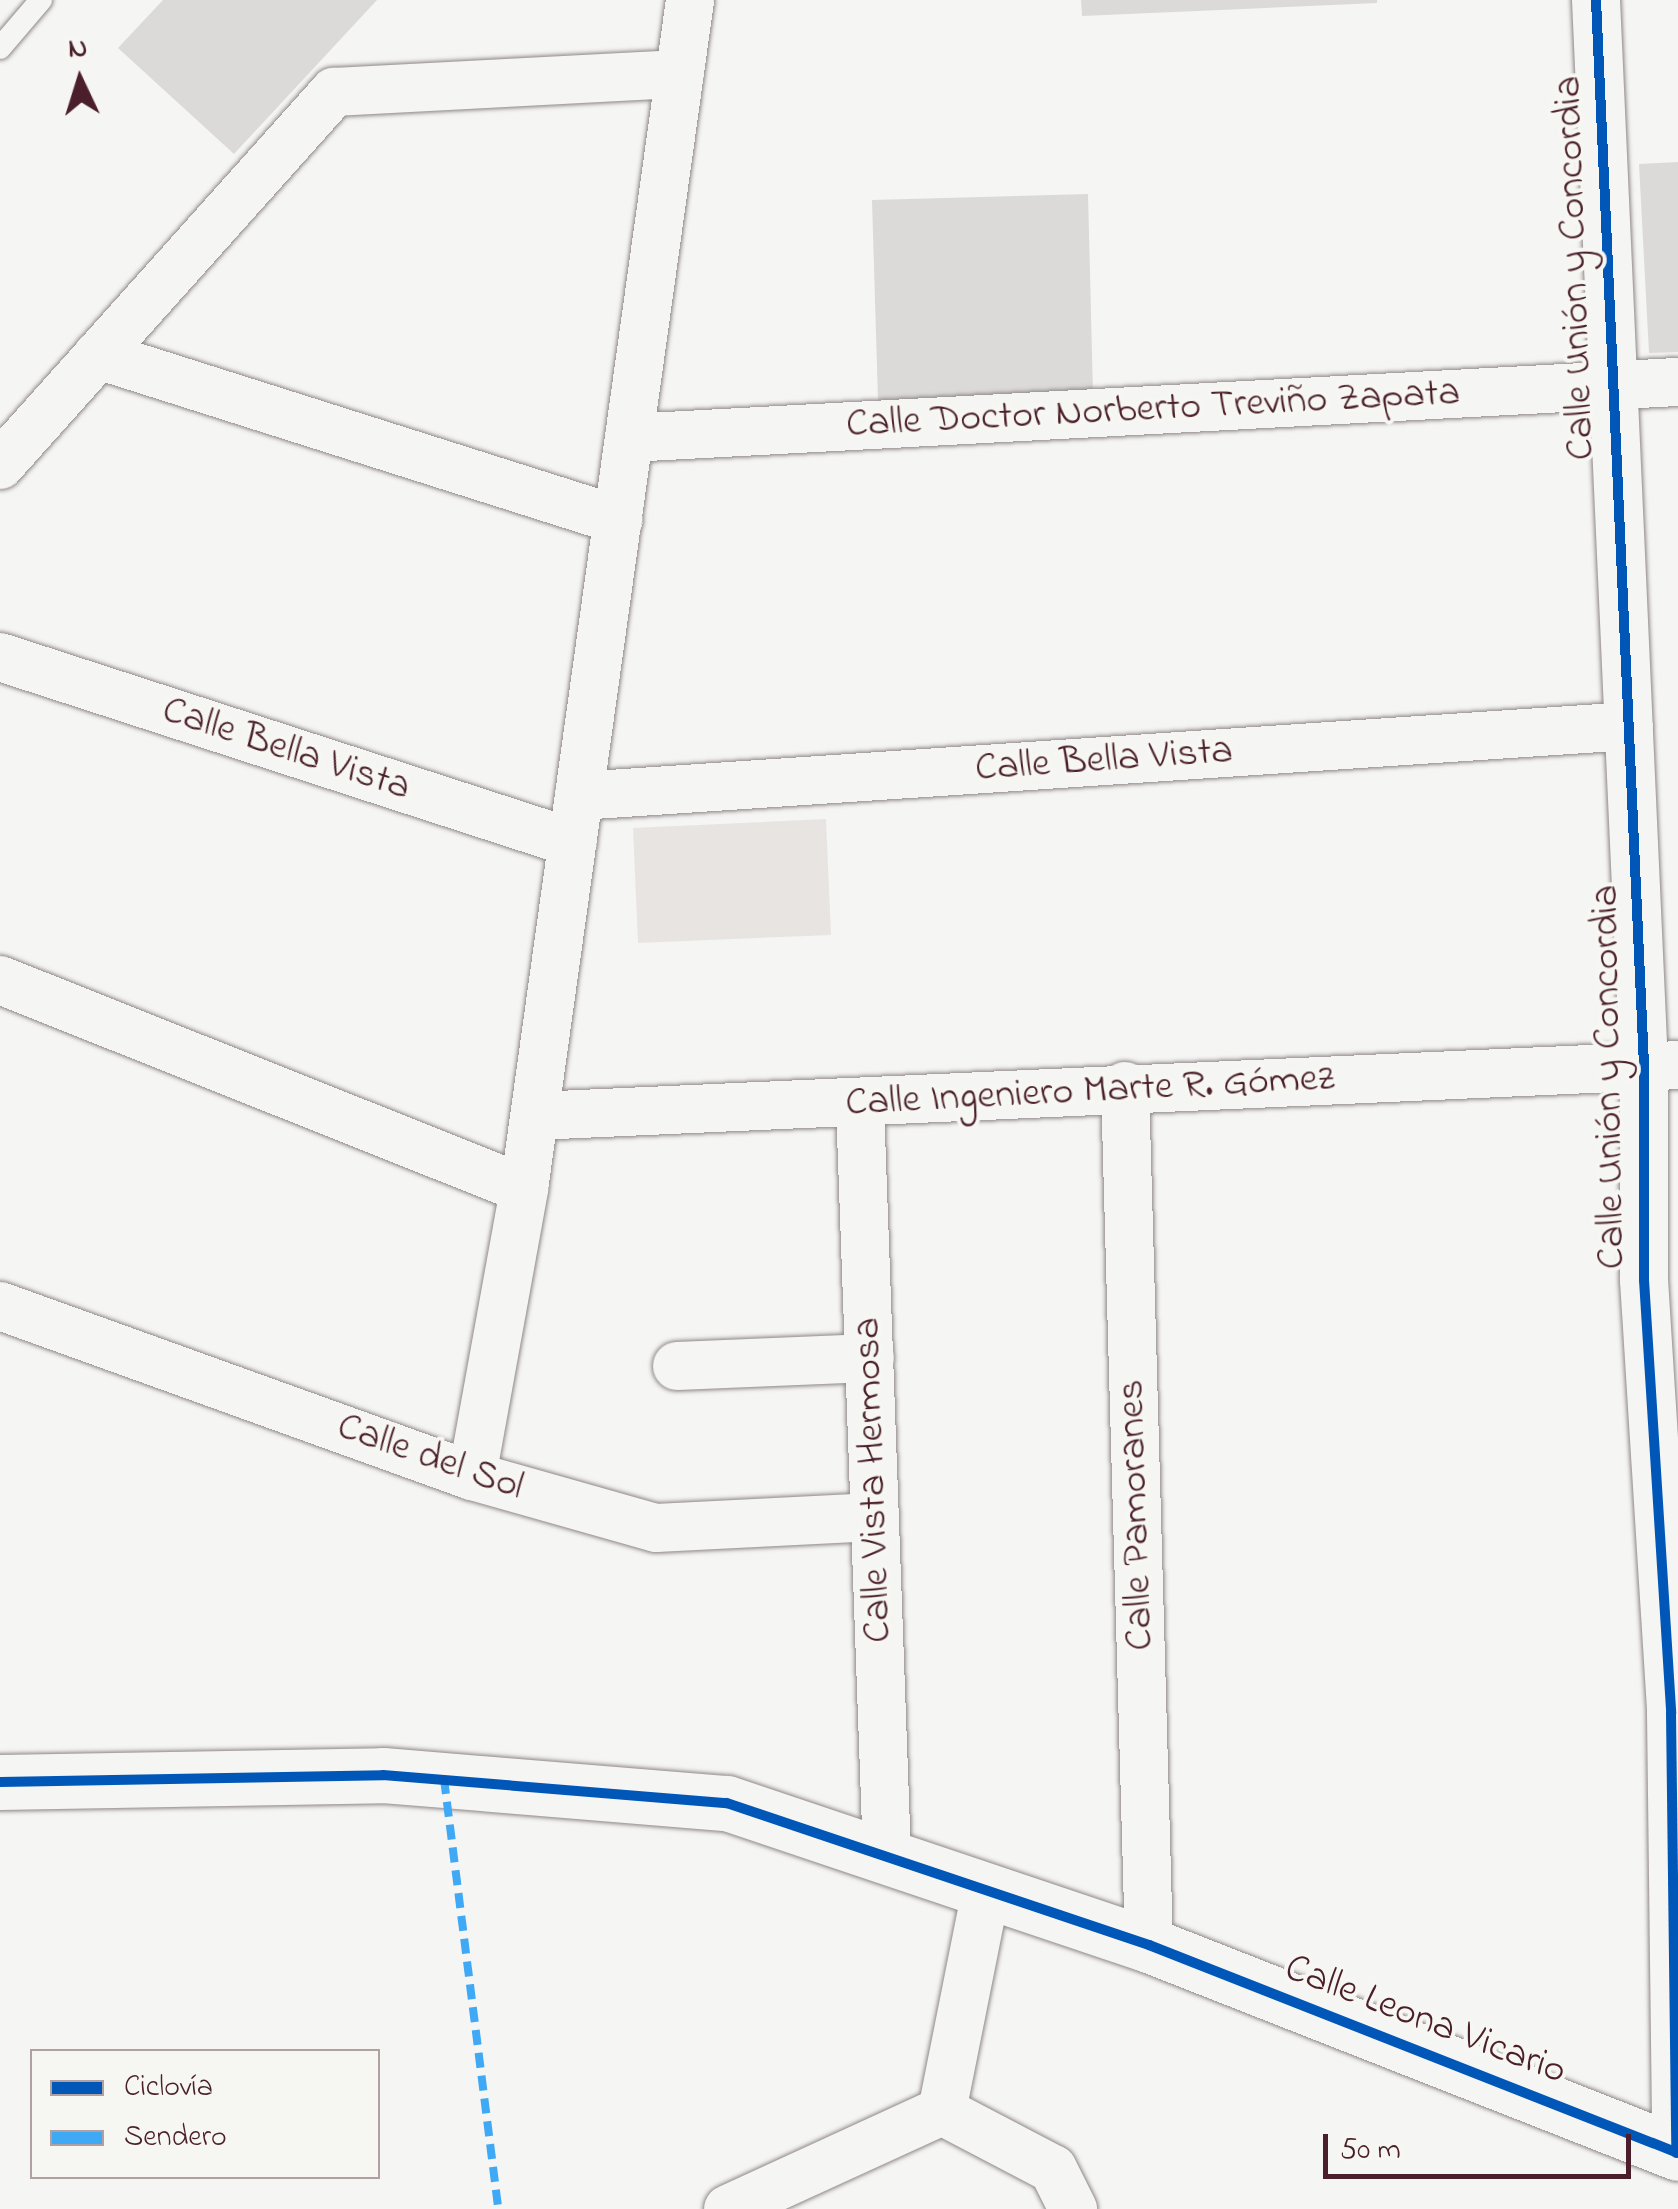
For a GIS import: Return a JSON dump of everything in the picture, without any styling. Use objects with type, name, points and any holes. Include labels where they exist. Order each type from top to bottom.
[{"type":"street","points":[[472,1476],[524,1189],[690,0]]},
{"type":"street","name":"Calle Unión y Concordia","points":[[1596,0],[1609,385],[1629,726],[1661,1066],[1674,1713],[1677,2153]]},
{"type":"street","points":[[0,465],[334,92],[680,74]]},
{"type":"street","points":[[98,356],[618,520]]},
{"type":"street","name":"Calle Doctor Norberto Treviño Zapata","points":[[629,438],[1678,382]]},
{"type":"street","name":"Calle Bella Vista","points":[[0,657],[572,843]]},
{"type":"street","name":"Calle Bella Vista","points":[[579,796],[1629,726]]},
{"type":"street","points":[[0,980],[524,1189]]},
{"type":"street","name":"Calle Ingeniero Marte R. Gómez","points":[[534,1116],[860,1105],[1125,1086],[1661,1066]]},
{"type":"street","name":"Calle Pamoranes","points":[[1125,1086],[1149,1945]]},
{"type":"street","name":"Calle Vista Hermosa","points":[[860,1105],[887,1856]]},
{"type":"street","name":"Calle del Sol","points":[[0,1306],[472,1476],[656,1528],[876,1517]]},
{"type":"street","points":[[678,1366],[870,1358]]},
{"type":"street","name":"Calle Leona Vicario","points":[[0,1782],[382,1775],[561,1786],[727,1803],[1149,1945],[1677,2153]]},
{"type":"street","points":[[942,2111],[986,1891]]},
{"type":"street","points":[[728,2209],[942,2111]]},
{"type":"street","points":[[942,2111],[1053,2169],[1073,2209]]},
{"type":"lane","points":[[0,48],[41,0]]},
{"type":"shaded area","points":[[826,819],[831,935],[638,943],[633,828]]},
{"type":"building","points":[[163,0],[377,0],[234,154],[118,48]]},
{"type":"building","points":[[1081,0],[1377,0],[1377,3],[1082,16]]},
{"type":"building","points":[[1678,162],[1678,352],[1649,353],[1639,164]]},
{"type":"building","points":[[1088,194],[1093,394],[878,400],[872,200]]},
{"type":"marked path","points":[[444,1779],[498,2209]]},
{"type":"cycle path","points":[[1596,0],[1644,1067],[1644,1280],[1671,1713],[1676,2153]]},
{"type":"cycle path","points":[[0,1782],[383,1775],[727,1803],[1149,1945],[1678,2153]]}]
